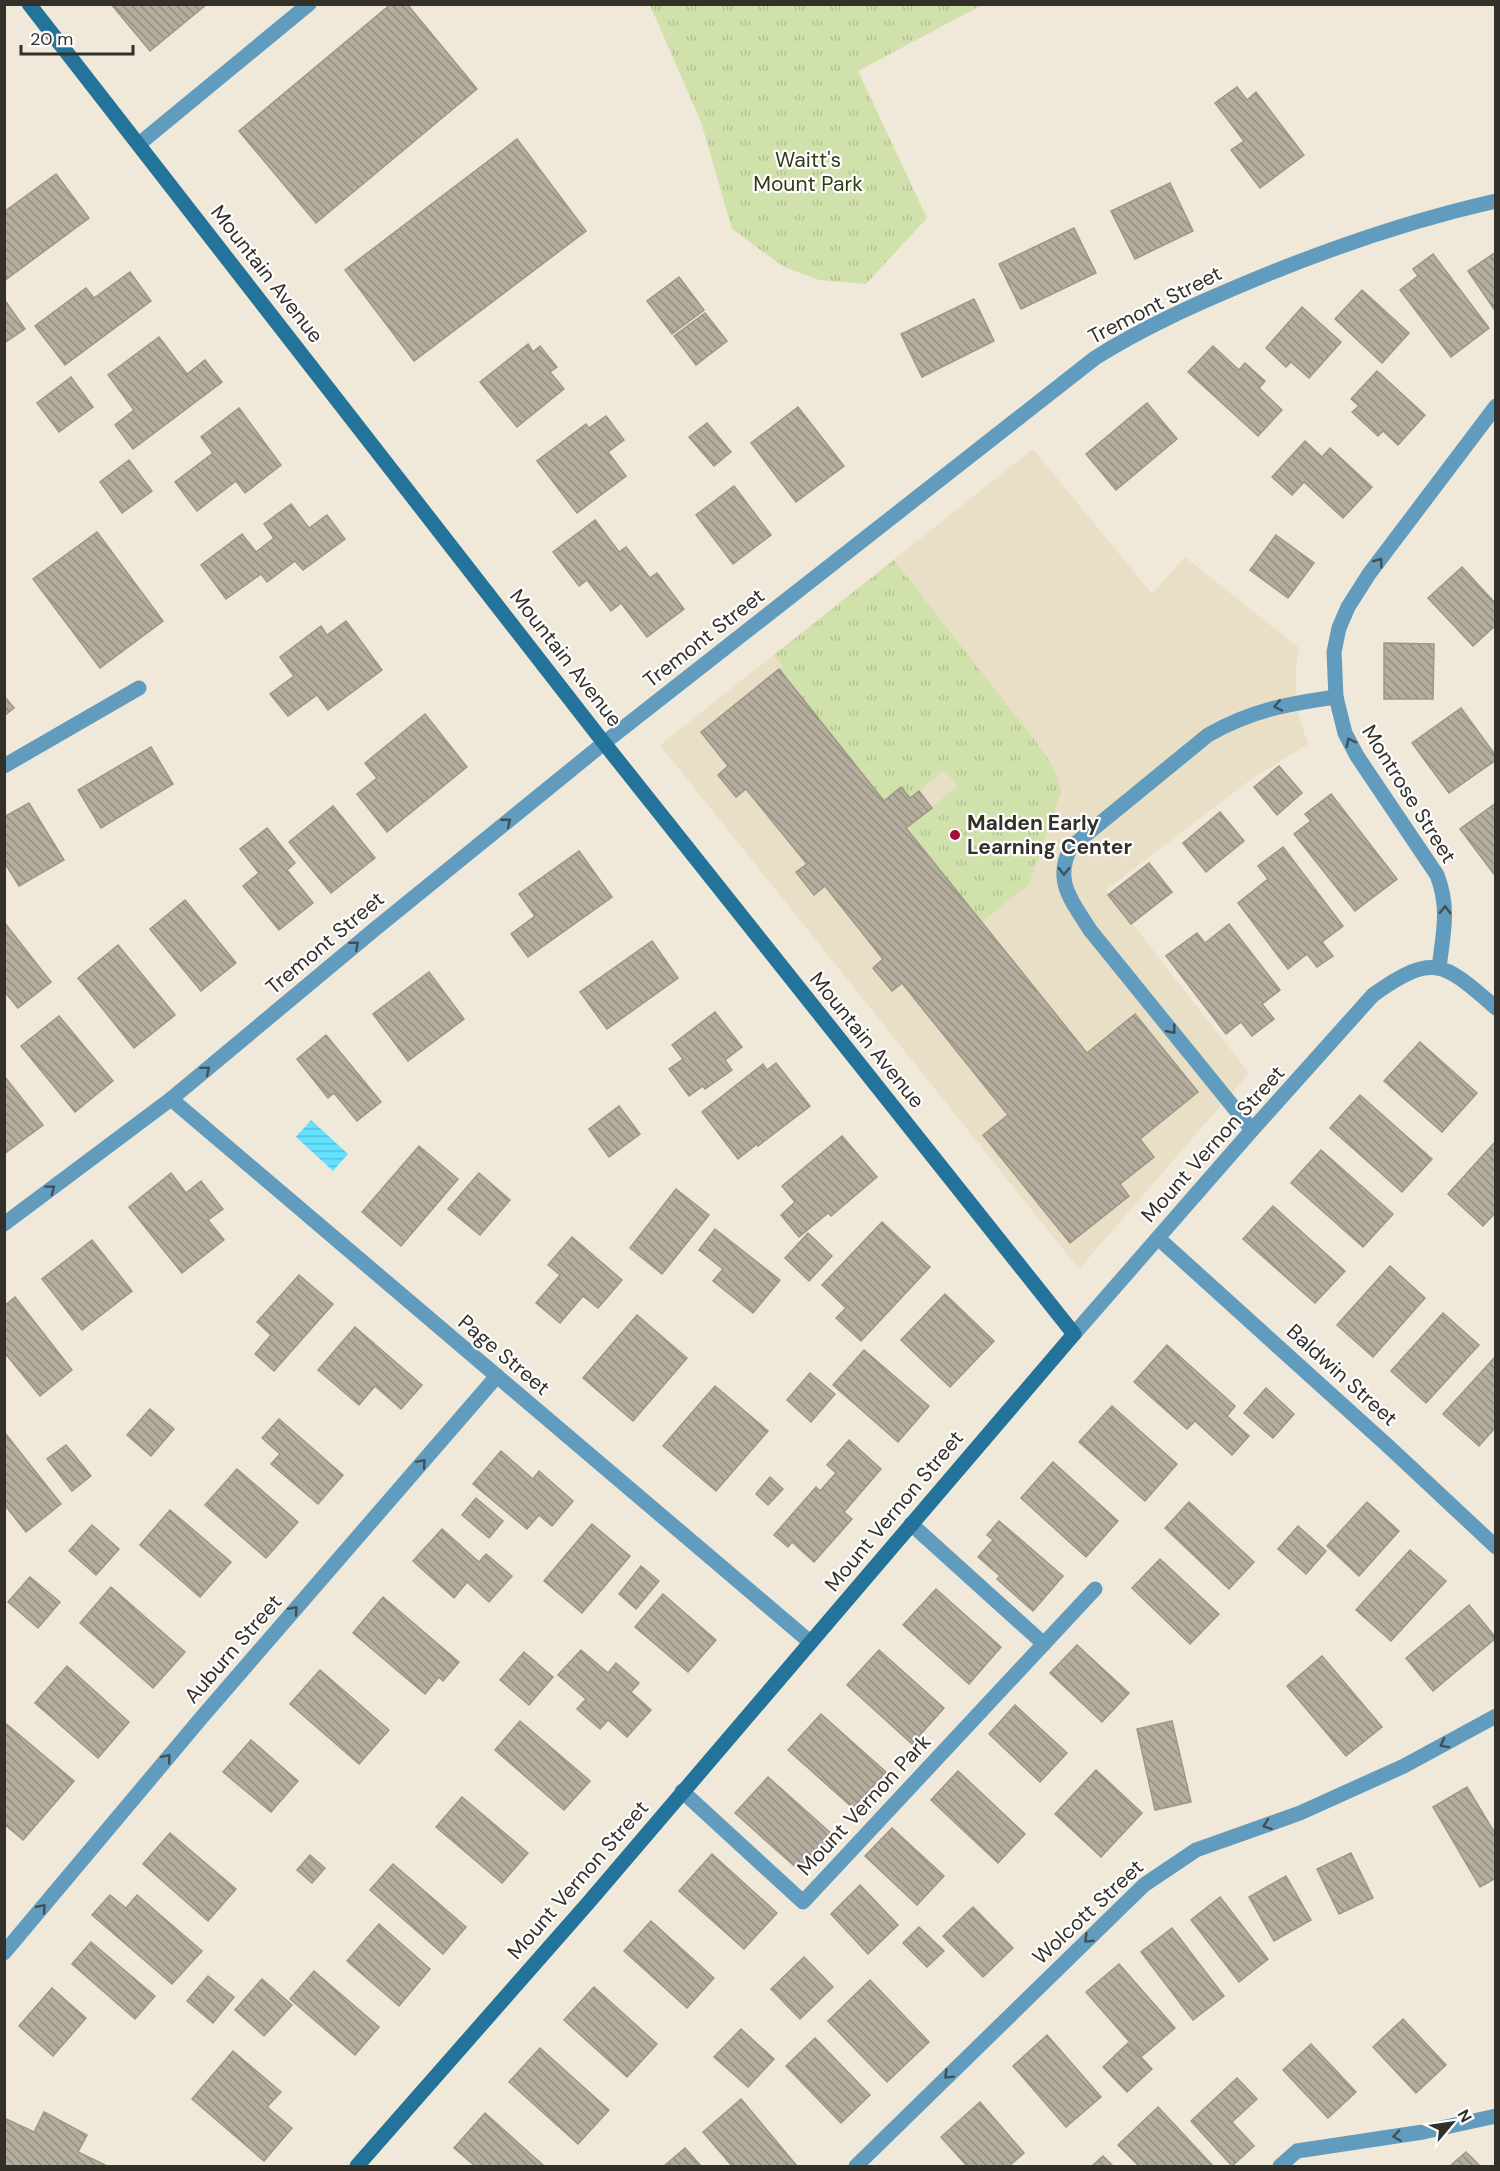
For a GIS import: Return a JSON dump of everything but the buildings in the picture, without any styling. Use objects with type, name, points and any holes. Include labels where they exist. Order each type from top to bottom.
[{"type":"street","name":"Mountain Avenue","points":[[29,4],[604,742],[1074,1334]]},
{"type":"street","points":[[139,144],[309,4]]},
{"type":"street","name":"Tremont Street","points":[[4,1224],[171,1099],[604,742],[1095,358],[1200,302],[1320,252],[1453,211],[1496,201]]},
{"type":"street","name":"Montrose Street","points":[[1439,968],[1445,896],[1437,875],[1357,756],[1345,733],[1336,697],[1334,652],[1339,628],[1348,607],[1369,574],[1496,406]]},
{"type":"street","points":[[4,766],[139,688]]},
{"type":"street","points":[[1252,1130],[1090,930],[1069,896],[1063,874],[1064,860],[1071,847],[1208,735],[1229,723],[1262,710],[1336,697]]},
{"type":"street","name":"Mount Vernon Street","points":[[357,2166],[589,1902],[1074,1334],[1373,995],[1414,970],[1426,967],[1439,968]]},
{"type":"street","points":[[1439,968],[1455,974],[1496,1008]]},
{"type":"street","name":"Page Street","points":[[171,1099],[810,1642]]},
{"type":"street","name":"Baldwin Street","points":[[1158,1238],[1496,1547]]},
{"type":"street","name":"Auburn Street","points":[[4,1953],[209,1708],[497,1376]]},
{"type":"street","points":[[911,1524],[1044,1644]]},
{"type":"street","name":"Mount Vernon Park","points":[[682,1791],[802,1902],[1095,1589]]},
{"type":"street","name":"Wolcott Street","points":[[856,2166],[1144,1885],[1196,1850],[1310,1808],[1404,1766],[1496,1716]]},
{"type":"street","points":[[1280,2166],[1297,2151],[1423,2132],[1496,2116]]},
{"type":"shaded area","name":"Malden Early Learning Center","points":[[1033,449],[1152,594],[1185,557],[1299,648],[1296,667],[1298,714],[1308,744],[1250,780],[1106,890],[1249,1073],[1079,1269],[660,745]]},
{"type":"green space","name":"Waitt's Mount Park","points":[[650,5],[982,5],[858,71],[927,218],[866,284],[819,280],[784,267],[732,229],[701,122]]},
{"type":"green space","points":[[894,560],[1044,752],[1056,773],[1061,792],[1029,884],[982,922],[906,828],[958,786],[944,770],[910,798],[901,787],[884,801],[779,669],[783,666],[774,655]]},
{"type":"water","points":[[311,1120],[348,1154],[333,1171],[296,1137]]},
{"type":"place","name":"Malden Early Learning Center","points":[[955,835]]}]
